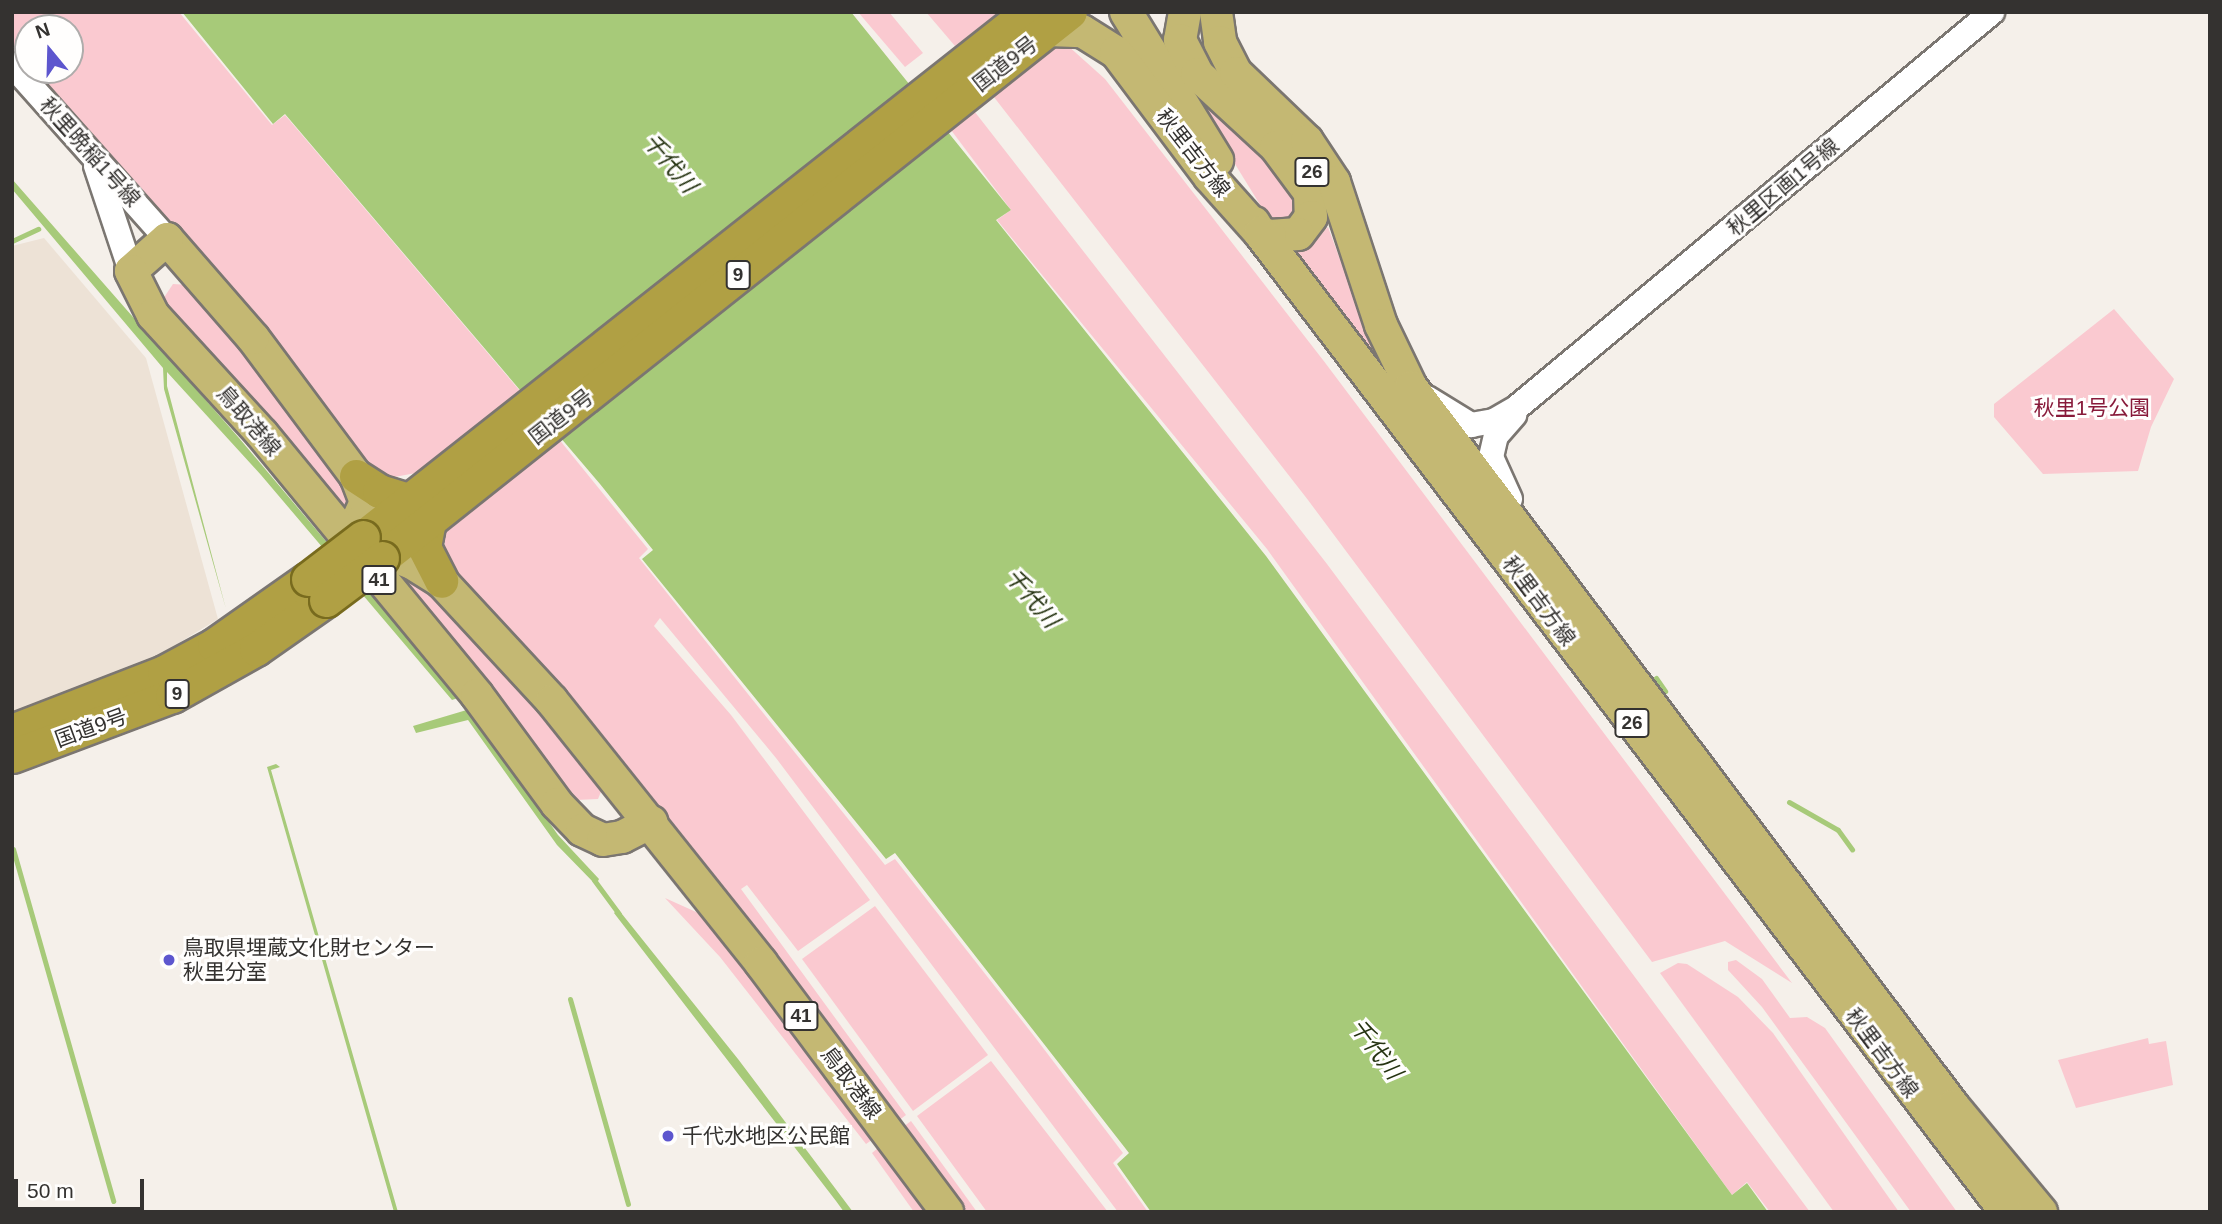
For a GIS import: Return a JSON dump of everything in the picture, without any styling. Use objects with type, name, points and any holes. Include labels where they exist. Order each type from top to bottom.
[{"type":"highway","name":"国道9号","points":[[12,731],[114,695],[222,639],[312,583],[366,541],[420,511],[1048,18]]},
{"type":"highway","points":[[356,476],[379,491],[420,511],[424,547],[441,581]]},
{"type":"highway","name":"国道9号","points":[[12,756],[172,696],[256,649],[312,583]]},
{"type":"main road","name":"26","points":[[1126,12],[1260,233]]},
{"type":"main road","name":"26","points":[[1138,12],[1188,59],[1267,122],[1305,160],[1326,199],[1371,322],[1412,387]]},
{"type":"main road","points":[[1185,12],[1180,40],[1196,74],[1293,165],[1310,193],[1311,217],[1298,234],[1279,237],[1260,233]]},
{"type":"main road","name":"秋里吉方線","points":[[1216,12],[1220,42],[1236,73],[1307,141],[1334,182],[1381,325],[1412,387],[1623,668],[1978,1156],[2004,1212]]},
{"type":"main road","name":"秋里吉方線","points":[[1048,18],[1082,31],[1116,52],[1210,177],[1260,233],[1978,1156],[2041,1212]]},
{"type":"main road","points":[[131,271],[167,239],[263,351],[356,476],[366,502],[366,541]]},
{"type":"main road","name":"鳥取港線","points":[[131,271],[161,325],[262,434],[477,695],[568,817],[603,840],[622,837],[650,822]]},
{"type":"main road","name":"鳥取港線","points":[[366,541],[412,563],[441,581],[552,701],[650,822],[947,1212]]},
{"type":"main road","points":[[1978,1156],[2051,1212]]},
{"type":"street","name":"秋里区画1号線","points":[[1532,397],[1992,12]]},
{"type":"street","name":"秋里晩稲1号線","points":[[12,65],[167,239]]},
{"type":"street","points":[[92,155],[131,271]]},
{"type":"street","points":[[1412,387],[1471,425],[1502,417],[1532,397]]},
{"type":"street","points":[[1532,397],[1496,436],[1491,457],[1494,472],[1623,668]]},
{"type":"shaded area","points":[[44,238],[146,358],[218,619],[141,666],[12,712],[12,246]]},
{"type":"green space","points":[[12,12],[179,12],[272,125],[285,115],[520,391],[416,473],[389,478],[371,469],[42,84],[84,84],[84,14],[14,14],[14,53]]},
{"type":"green space","points":[[858,12],[889,12],[923,53],[905,67]]},
{"type":"green space","points":[[926,12],[999,12],[955,46]]},
{"type":"green space","points":[[1066,44],[1105,79],[1323,360],[1792,983],[1725,941],[1652,962],[1308,500],[990,92],[1053,45]]},
{"type":"green space","points":[[1161,44],[1278,159],[1303,218],[1275,223],[1267,216]]},
{"type":"green space","points":[[971,107],[1327,564],[1810,1212],[1770,1212],[1747,1182],[1732,1195],[1267,549],[997,220],[1011,210],[948,126]]},
{"type":"green space","points":[[1328,227],[1376,356],[1399,394],[1290,252],[1306,247]]},
{"type":"green space","points":[[173,284],[189,285],[329,453],[351,503],[344,517],[166,314],[163,299]]},
{"type":"green space","name":"秋里1号公園","points":[[2114,309],[2174,379],[2151,427],[2138,471],[2043,474],[1994,417],[1994,404]]},
{"type":"green space","points":[[558,438],[648,549],[639,558],[885,865],[895,859],[1034,1036],[1123,1153],[1113,1163],[1148,1212],[1118,1212],[776,758],[660,618],[654,626],[731,715],[870,900],[798,951],[747,885],[741,889],[906,1115],[894,1124],[465,588],[446,552],[443,532],[452,519]]},
{"type":"green space","points":[[413,578],[467,617],[605,782],[598,799],[576,800],[561,786],[395,582]]},
{"type":"green space","points":[[665,898],[705,916],[879,1135],[866,1144],[720,957]]},
{"type":"green space","points":[[875,906],[988,1055],[913,1111],[802,959]]},
{"type":"green space","points":[[1736,960],[1762,979],[1790,1018],[1807,1017],[1825,1028],[1957,1212],[1911,1212],[1762,1007],[1728,970],[1728,962]]},
{"type":"green space","points":[[1678,963],[1687,964],[1738,997],[1773,1033],[1899,1212],[1834,1212],[1660,973]]},
{"type":"green space","points":[[2148,1038],[2149,1044],[2166,1041],[2173,1085],[2076,1108],[2058,1060]]},
{"type":"green space","points":[[991,1061],[1108,1212],[987,1212],[917,1116]]},
{"type":"green space","points":[[911,1121],[977,1212],[958,1212],[899,1130]]},
{"type":"green space","points":[[885,1142],[937,1212],[914,1212],[872,1153]]},
{"type":"water","name":"千代川","points":[[182,12],[851,12],[1011,210],[996,220],[1266,556],[1732,1195],[1747,1183],[1768,1212],[1151,1212],[1117,1164],[1129,1153],[895,853],[886,859],[642,559],[653,550],[600,484],[285,114],[273,124]]},
{"type":"water","points":[[12,179],[239,438],[458,698],[452,700],[261,475],[167,372],[167,386],[226,609],[164,389],[163,368],[12,189]]},
{"type":"water","points":[[470,709],[558,835],[599,879],[596,885],[557,845],[468,720],[416,733],[413,726]]},
{"type":"water","points":[[276,764],[280,767],[271,770],[398,1212],[394,1212],[267,767]]},
{"type":"water","points":[[618,909],[738,1059],[853,1212],[844,1212],[614,913]]},
{"type":"waterway","points":[[12,241],[38,229]]},
{"type":"waterway","points":[[1656,678],[1665,691]]},
{"type":"waterway","points":[[1789,802],[1838,830],[1852,849]]},
{"type":"waterway","points":[[13,849],[113,1201]]},
{"type":"waterway","points":[[594,880],[619,914]]},
{"type":"waterway","points":[[570,999],[628,1204]]},
{"type":"place","name":"鳥取県埋蔵文化財センター 秋里分室","points":[[169,960]]},
{"type":"place","name":"千代水地区公民館","points":[[668,1136]]}]
